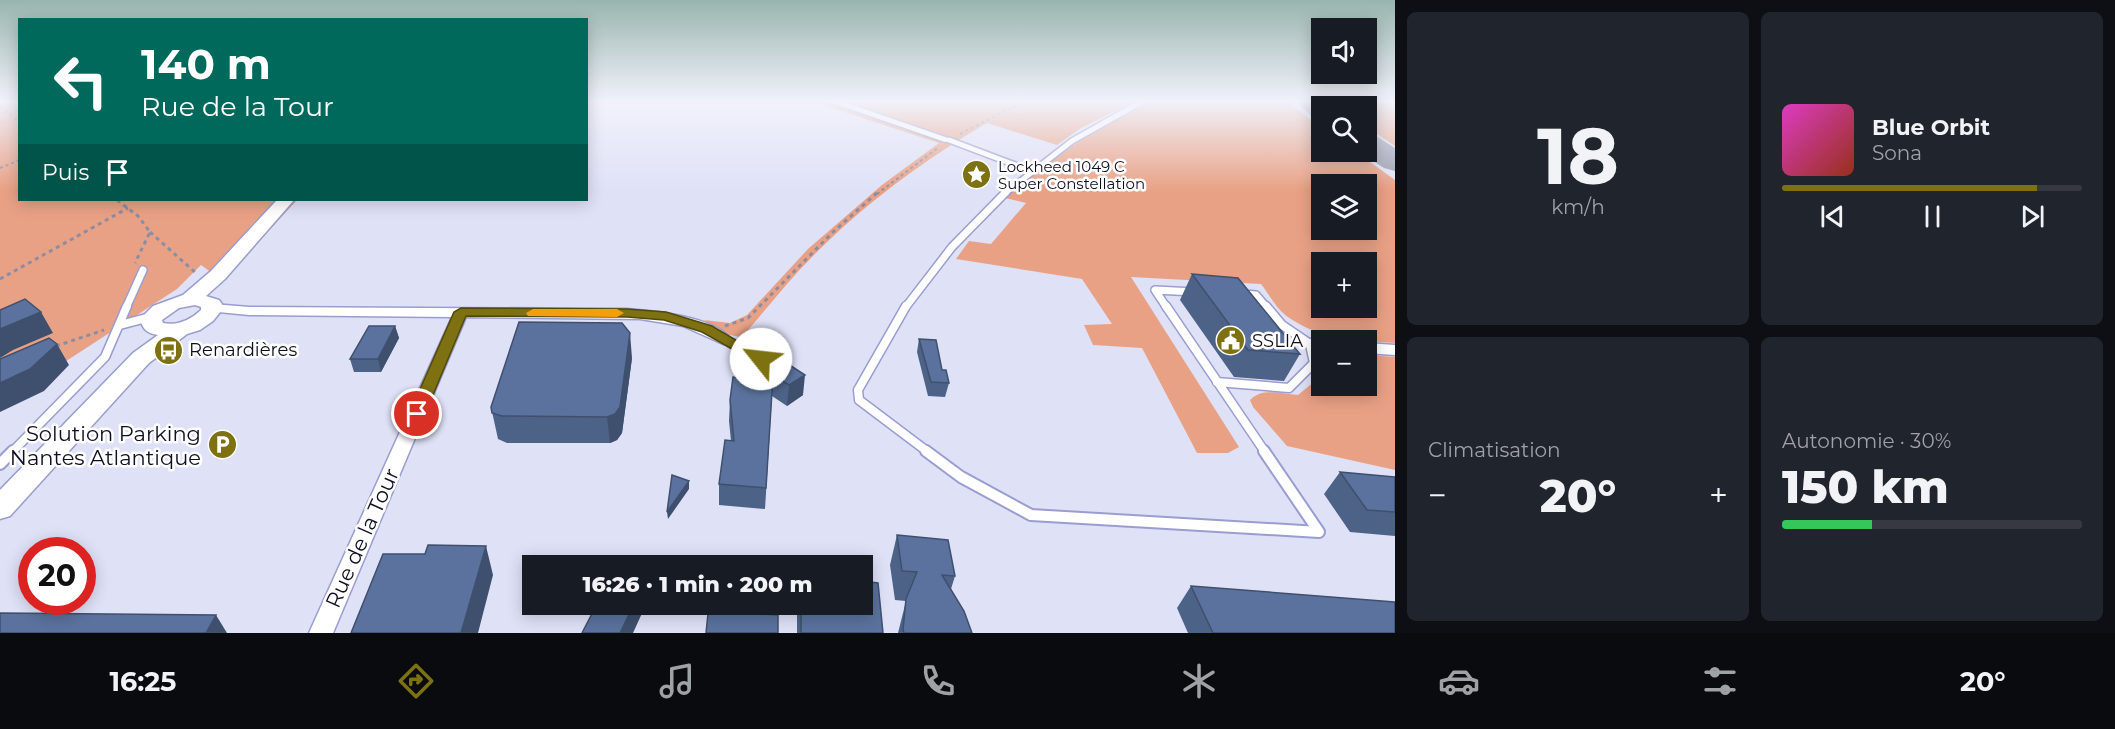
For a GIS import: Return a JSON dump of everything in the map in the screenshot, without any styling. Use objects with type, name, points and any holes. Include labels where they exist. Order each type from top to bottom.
[{"type":"main road","points":[[0,508],[141,358],[160,324],[202,306],[209,276],[285,201]]},
{"type":"street","points":[[924,132],[949,140]]},
{"type":"street","points":[[202,306],[249,311],[627,313],[666,316],[707,329],[723,339]]},
{"type":"street","name":"Rue de la Tour","points":[[321,633],[461,312]]},
{"type":"street","points":[[1377,349],[1395,350]]},
{"type":"lane","points":[[1085,132],[1066,143],[1031,171],[989,208],[952,247],[903,311],[858,390],[859,400],[961,477],[1031,515],[1319,532],[1155,290],[1200,292]]},
{"type":"lane","points":[[949,140],[1031,171]]},
{"type":"lane","points":[[0,464],[105,357],[143,270]]},
{"type":"lane","points":[[1234,294],[1256,295],[1282,326],[1311,341]]},
{"type":"lane","points":[[120,325],[160,324]]},
{"type":"lane","points":[[723,339],[761,359]]},
{"type":"lane","points":[[1217,382],[1289,388],[1311,366]]},
{"type":"path","points":[[690,323],[727,326],[748,318],[833,232],[891,181],[949,140],[965,132]]},
{"type":"path","points":[[0,168],[18,161]]},
{"type":"path","points":[[118,201],[138,216],[150,232],[209,276]]},
{"type":"path","points":[[0,279],[128,208]]},
{"type":"path","points":[[143,270],[132,269],[150,232]]},
{"type":"path","points":[[50,348],[120,325]]},
{"type":"shaded area","points":[[0,132],[18,132],[18,201],[296,201],[223,281],[201,265],[177,289],[0,404]]},
{"type":"shaded area","points":[[904,132],[973,132],[895,184],[852,219],[812,257],[742,337],[729,335],[704,320],[730,323],[747,315],[808,249],[882,185],[939,143]]},
{"type":"shaded area","points":[[1014,132],[1076,132],[1057,145]]},
{"type":"shaded area","points":[[1096,132],[1311,132],[1311,162],[1370,162],[1395,180],[1395,343],[1377,342],[1377,330],[1313,330],[1300,325],[1284,314],[1261,284],[1131,277],[1239,447],[1228,453],[1197,453],[1142,348],[1093,345],[1084,325],[1112,324],[1082,279],[956,259],[969,241],[991,244],[1026,203],[1005,198],[1038,171]]},
{"type":"shaded area","points":[[1377,132],[1395,132],[1395,146],[1377,134]]},
{"type":"shaded area","points":[[1377,356],[1395,357],[1395,470],[1287,446],[1253,407],[1250,400],[1266,392],[1298,395],[1311,384],[1311,396],[1377,396]]},
{"type":"building","points":[[1192,274],[1238,278],[1300,354],[1248,350]]},
{"type":"building","points":[[25,299],[41,312],[0,329],[0,310]]},
{"type":"building","points":[[519,322],[622,323],[630,333],[620,407],[615,414],[607,417],[502,416],[492,413],[491,407]]},
{"type":"building","points":[[369,326],[395,326],[378,359],[350,359]]},
{"type":"building","points":[[49,338],[57,344],[30,369],[0,383],[0,359]]},
{"type":"building","points":[[919,339],[936,340],[942,370],[946,370],[949,383],[931,382]]},
{"type":"building","points":[[788,364],[805,375],[789,385],[773,375],[766,488],[719,484],[725,440],[734,441],[730,400],[733,377],[764,380]]},
{"type":"building","points":[[1340,472],[1395,477],[1395,512],[1367,510]]},
{"type":"building","points":[[672,475],[689,481],[667,512]]},
{"type":"building","points":[[897,535],[948,540],[955,576],[942,575],[964,611],[972,633],[904,633],[906,599],[917,572],[902,571]]},
{"type":"building","points":[[428,545],[486,546],[461,633],[351,633],[383,554],[425,554]]},
{"type":"building","points":[[873,582],[878,583],[883,633],[801,633],[801,615],[873,615]]},
{"type":"building","points":[[1191,586],[1395,602],[1395,633],[1213,633]]},
{"type":"building","points":[[0,613],[18,613],[18,615],[216,615],[206,633],[0,633]]},
{"type":"building","points":[[591,615],[629,615],[620,633],[582,633]]},
{"type":"building","points":[[708,615],[778,615],[778,633],[706,633]]},
{"type":"taxiway","points":[[1377,150],[1395,162]]},
{"type":"slow traffic","points":[[533,313],[617,313]]},
{"type":"place","name":"Lockheed 1049 C Super Constellation","points":[[977,175]]},
{"type":"place","name":"SSLIA","points":[[1231,341]]},
{"type":"place","name":"Renardières","points":[[168,350]]},
{"type":"place","name":"Solution Parking Nantes Atlantique","points":[[222,445]]},
{"type":"route","points":[[417,414],[461,312],[627,313],[666,316],[707,329],[761,359]]}]
